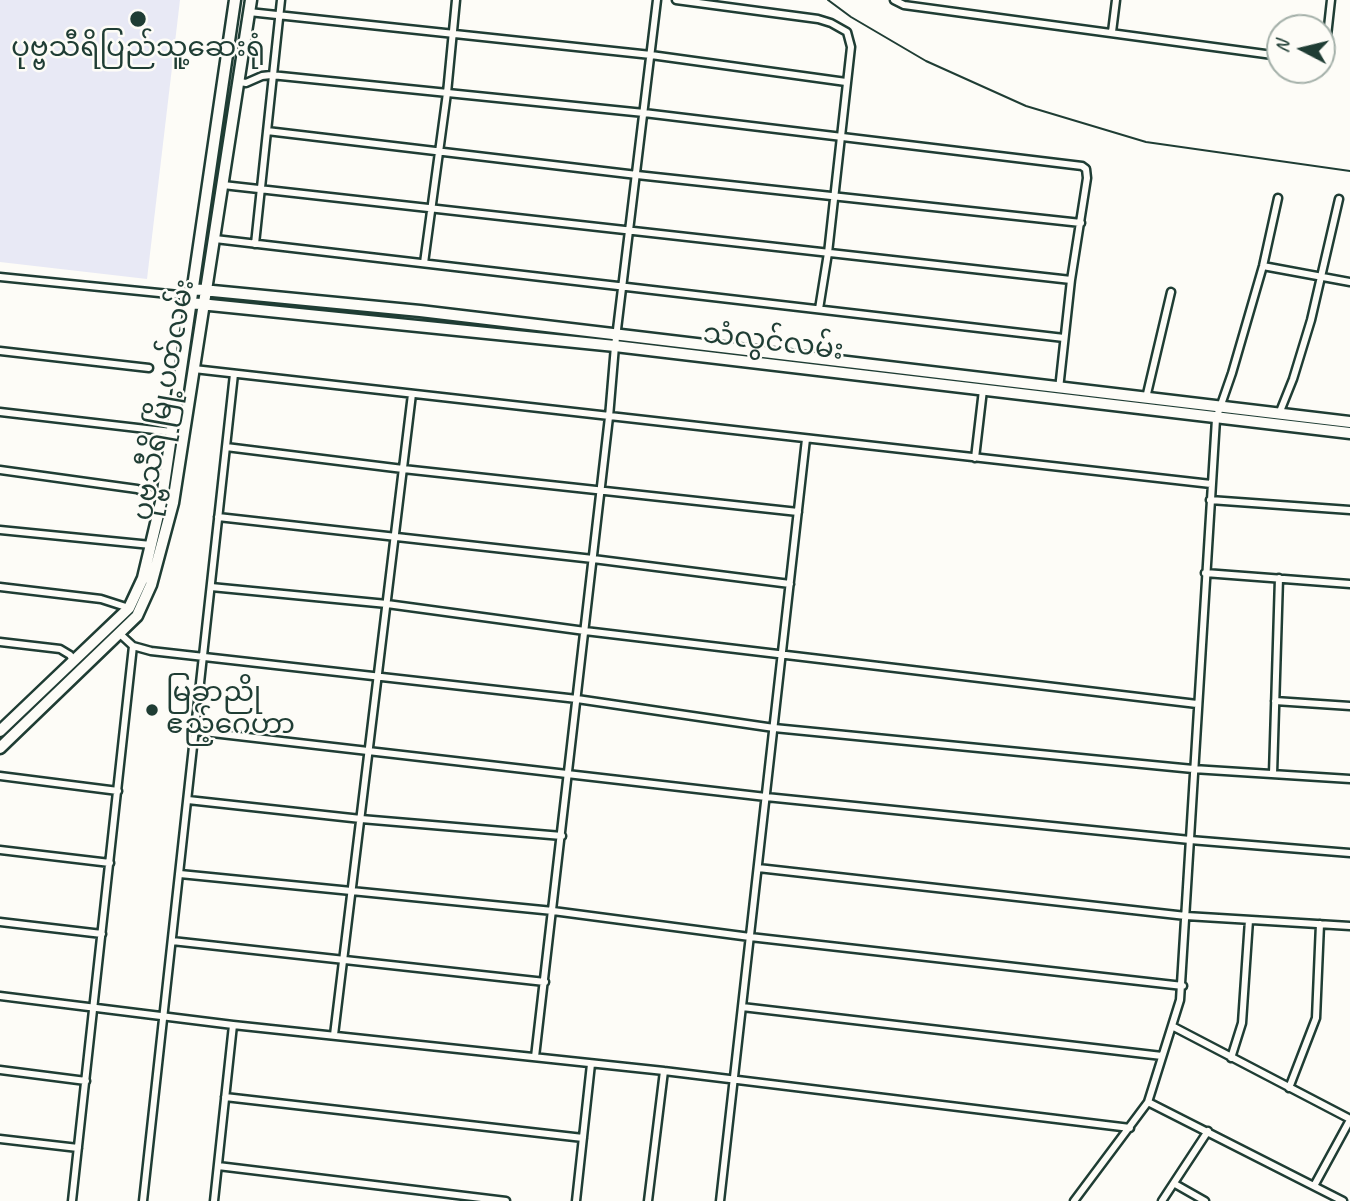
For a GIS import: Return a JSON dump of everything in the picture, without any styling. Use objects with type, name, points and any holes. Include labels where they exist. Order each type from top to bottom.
[{"type":"main road","name":"ပုဗ္ဗသီရိ မြို့ပတ်လမ်း","points":[[1,730],[130,608],[143,578],[162,498],[235,0]]},
{"type":"main road","name":"ပုဗ္ဗသီရိ မြို့ပတ်လမ်း","points":[[0,748],[137,616],[151,585],[173,503],[251,0]]},
{"type":"main road","name":"သံလွင်လမ်း","points":[[191,289],[420,311],[1350,422]]},
{"type":"main road","name":"သံလွင်လမ်း","points":[[190,303],[615,346],[1350,433]]},
{"type":"main road","points":[[1,730],[12,738]]},
{"type":"street","points":[[255,244],[281,0]]},
{"type":"street","points":[[424,263],[447,93],[456,0]]},
{"type":"street","points":[[535,1057],[657,0]]},
{"type":"street","points":[[676,0],[818,19],[848,32],[850,38],[841,136],[819,309]]},
{"type":"street","points":[[894,0],[1266,54]]},
{"type":"street","points":[[1112,32],[1116,0]]},
{"type":"street","points":[[249,12],[651,55],[846,82]]},
{"type":"street","points":[[240,82],[246,83],[271,75],[644,113],[1082,166],[1086,169],[1087,178],[1071,280],[1058,400]]},
{"type":"street","points":[[267,131],[636,175],[1081,223]]},
{"type":"street","points":[[223,184],[1071,280]]},
{"type":"street","points":[[1074,1201],[1148,1102],[1183,986],[1197,704],[1216,419],[1263,266],[1278,198]]},
{"type":"street","points":[[1279,414],[1293,379],[1322,278],[1339,199]]},
{"type":"street","points":[[215,239],[1064,338]]},
{"type":"street","points":[[1263,266],[1350,282]]},
{"type":"street","points":[[0,277],[179,295],[190,303]]},
{"type":"street","points":[[179,295],[191,289]]},
{"type":"street","points":[[1146,398],[1171,292]]},
{"type":"street","points":[[0,351],[149,368]]},
{"type":"street","points":[[194,369],[1210,484]]},
{"type":"street","points":[[143,1201],[234,374]]},
{"type":"street","points":[[975,458],[983,390]]},
{"type":"street","points":[[334,1035],[412,394]]},
{"type":"street","points":[[0,412],[172,432]]},
{"type":"street","points":[[720,1201],[806,439]]},
{"type":"street","points":[[226,447],[798,512]]},
{"type":"street","points":[[0,470],[137,489],[173,503]]},
{"type":"street","points":[[1210,500],[1350,510]]},
{"type":"street","points":[[218,517],[790,584]]},
{"type":"street","points":[[0,530],[151,545]]},
{"type":"street","points":[[1205,573],[1350,584]]},
{"type":"street","points":[[1273,774],[1279,578]]},
{"type":"street","points":[[0,587],[101,599],[130,608]]},
{"type":"street","points":[[211,587],[387,604],[585,631],[1197,704]]},
{"type":"street","points":[[120,634],[133,646],[151,651],[577,699],[774,728],[1194,769],[1350,779]]},
{"type":"street","points":[[0,642],[60,649],[74,662]]},
{"type":"street","points":[[72,1201],[133,646]]},
{"type":"street","points":[[1275,701],[1350,706]]},
{"type":"street","points":[[195,731],[766,797],[1190,840],[1350,853]]},
{"type":"street","points":[[0,776],[118,791]]},
{"type":"street","points":[[188,800],[360,819],[562,836]]},
{"type":"street","points":[[0,850],[110,863]]},
{"type":"street","points":[[758,868],[1186,916],[1350,926]]},
{"type":"street","points":[[180,874],[553,911],[750,937],[1183,986]]},
{"type":"street","points":[[1231,1058],[1242,1023],[1249,920]]},
{"type":"street","points":[[0,922],[102,934]]},
{"type":"street","points":[[1289,1088],[1316,1018],[1320,924]]},
{"type":"street","points":[[173,941],[545,982]]},
{"type":"street","points":[[0,996],[233,1025],[664,1071],[1130,1128]]},
{"type":"street","points":[[742,1007],[1162,1056]]},
{"type":"street","points":[[214,1201],[233,1025]]},
{"type":"street","points":[[1172,1027],[1350,1120],[1314,1186]]},
{"type":"street","points":[[576,1201],[591,1064]]},
{"type":"street","points":[[0,1070],[86,1081]]},
{"type":"street","points":[[648,1201],[664,1071]]},
{"type":"street","points":[[225,1097],[583,1138]]},
{"type":"street","points":[[1148,1102],[1343,1201]]},
{"type":"street","points":[[1162,1201],[1208,1131]]},
{"type":"street","points":[[0,1139],[78,1147]]},
{"type":"street","points":[[218,1166],[506,1201]]},
{"type":"street","points":[[1175,1184],[1205,1201]]},
{"type":"shaded area","points":[[0,0],[180,0],[147,279],[0,262]]},
{"type":"railway","points":[[828,0],[851,17],[926,61],[1026,106],[1146,142],[1350,171]]},
{"type":"place","name":"ပုဗ္ဗသီရိပြည်သူ့ဆေးရုံ","points":[[138,19]]},
{"type":"place","name":"မြခွာညို ဧည့်ဂေဟာ","points":[[152,710]]}]
